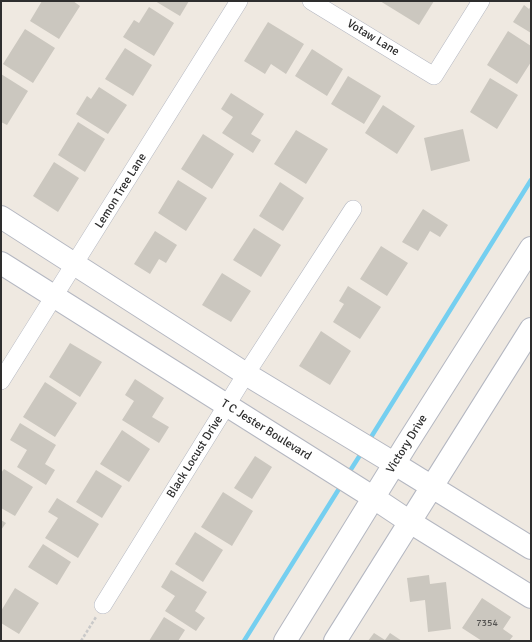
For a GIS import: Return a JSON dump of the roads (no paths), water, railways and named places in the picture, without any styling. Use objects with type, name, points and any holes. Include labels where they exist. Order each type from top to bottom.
[{"type":"main road","points":[[1,217],[246,374],[432,486],[531,548]]},
{"type":"main road","name":"Victory Drive","points":[[285,641],[366,493],[387,459],[531,248]]},
{"type":"main road","name":"T C Jester Boulevard","points":[[1,263],[531,597]]},
{"type":"main road","points":[[335,641],[531,329]]},
{"type":"street","name":"Lemon Tree Lane","points":[[1,381],[240,1]]},
{"type":"street","name":"Votaw Lane","points":[[311,1],[434,76],[481,1]]},
{"type":"street","name":"Black Locust Drive","points":[[103,605],[246,374],[353,208]]},
{"type":"waterway","points":[[368,442],[531,180]]},
{"type":"waterway","points":[[348,474],[362,452]]},
{"type":"waterway","points":[[244,641],[342,484]]}]
